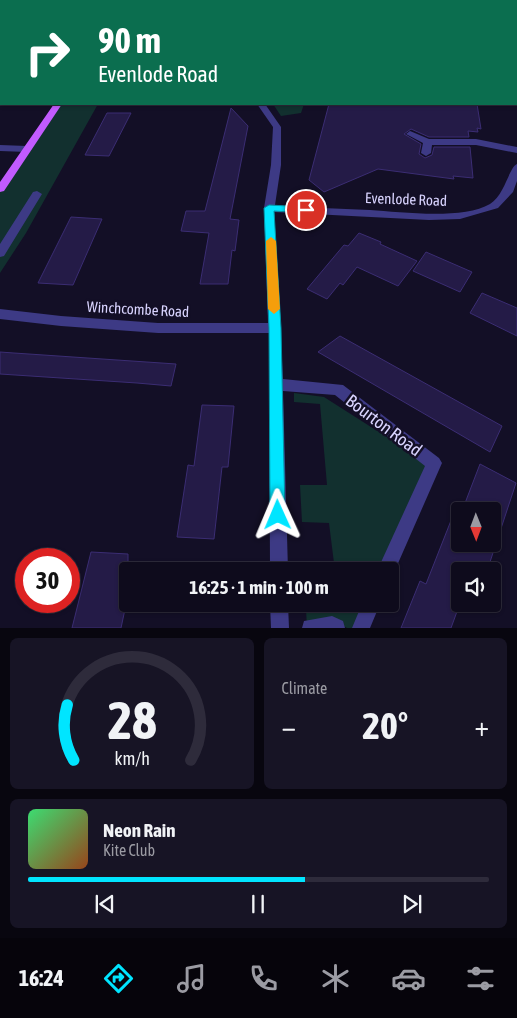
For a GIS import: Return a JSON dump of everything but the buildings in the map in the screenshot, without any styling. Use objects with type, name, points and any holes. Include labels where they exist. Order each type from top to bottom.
[{"type":"main road","points":[[0,189],[57,105]]},
{"type":"street","points":[[262,105],[277,127],[276,165],[269,208],[275,328],[279,562]]},
{"type":"street","points":[[410,134],[428,142],[476,142],[517,150]]},
{"type":"street","points":[[426,153],[428,142]]},
{"type":"street","points":[[0,148],[27,149]]},
{"type":"street","name":"Evenlode Road","points":[[269,208],[429,217],[460,216],[494,206],[508,192],[517,167]]},
{"type":"street","points":[[0,253],[37,194]]},
{"type":"street","name":"Winchcombe Road","points":[[0,314],[61,321],[158,328],[275,328]]},
{"type":"street","name":"Bourton Road","points":[[275,384],[338,389],[434,463],[390,562]]},
{"type":"street","points":[[279,612],[280,628]]},
{"type":"street","points":[[361,628],[368,612]]},
{"type":"street","points":[[311,628],[332,625],[336,628]]},
{"type":"green space","points":[[57,105],[97,105],[26,233],[0,273],[0,189]]},
{"type":"green space","points":[[274,105],[304,105],[301,113],[281,116]]},
{"type":"green space","points":[[294,393],[324,397],[429,464],[384,562],[334,562],[329,523],[302,522],[300,485],[327,485],[320,404],[294,402]]},
{"type":"green space","points":[[306,612],[362,612],[355,628],[347,628],[330,619],[307,628]]},
{"type":"slow traffic","points":[[271,241],[274,309]]},
{"type":"route","points":[[278,515],[275,328],[269,208],[306,210]]}]
